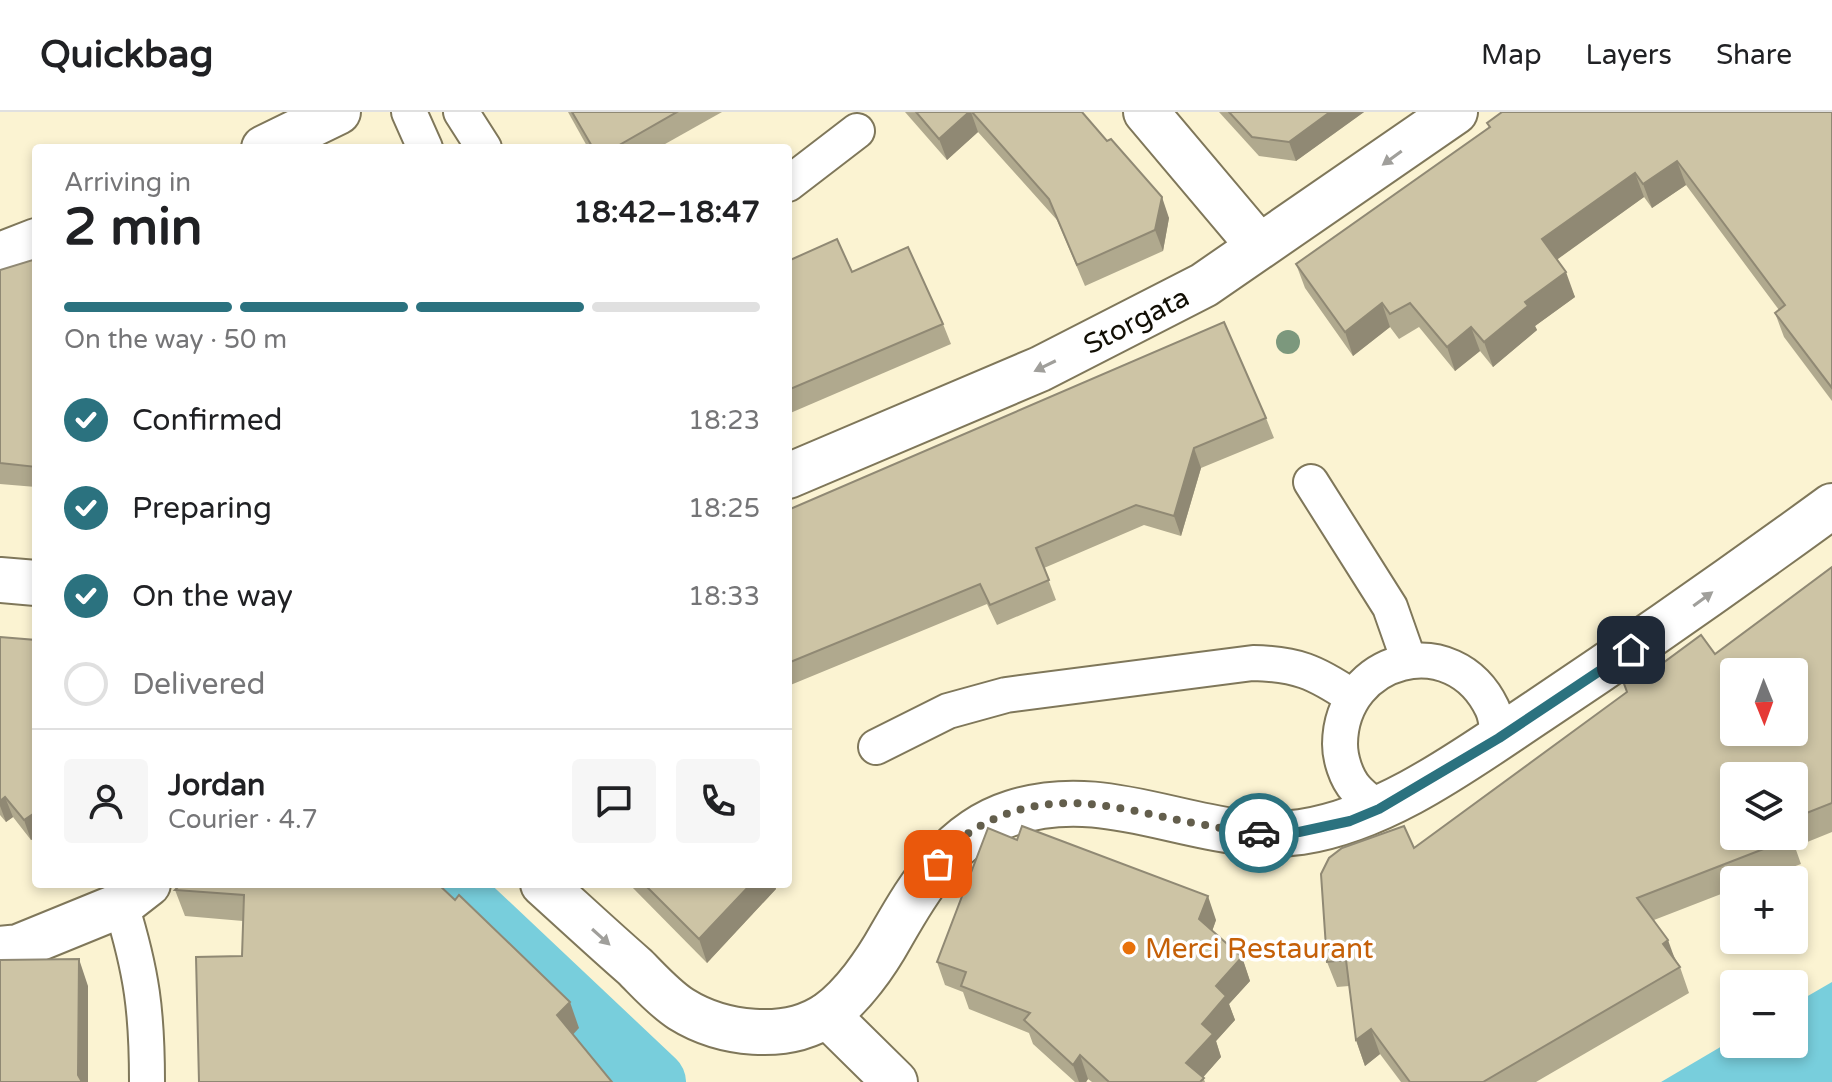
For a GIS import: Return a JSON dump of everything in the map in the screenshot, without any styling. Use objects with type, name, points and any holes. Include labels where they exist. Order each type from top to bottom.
[{"type":"street","points":[[272,144],[338,112]]},
{"type":"street","points":[[1146,112],[1259,246]]},
{"type":"street","name":"Storgata","points":[[792,474],[1040,369],[1204,285],[1455,112]]},
{"type":"street","points":[[0,255],[32,243]]},
{"type":"street","points":[[547,888],[678,1007],[708,1023],[752,1032],[782,1031],[827,1015],[861,979],[938,864],[971,831],[1010,814],[1055,802],[1116,805],[1251,833],[1299,832],[1350,821],[1379,809],[1499,738],[1657,632],[1832,506]]},
{"type":"street","points":[[0,580],[32,583]]},
{"type":"street","points":[[0,949],[18,947],[134,895]]},
{"type":"street","points":[[827,1015],[895,1082]]},
{"type":"lane","points":[[409,112],[423,144]]},
{"type":"lane","points":[[461,112],[481,144]]},
{"type":"lane","points":[[792,181],[857,131]]},
{"type":"lane","points":[[1311,482],[1390,607],[1409,661]]},
{"type":"lane","points":[[1379,809],[1354,787],[1340,756],[1340,723],[1351,696],[1371,676],[1389,666],[1409,661],[1436,662],[1458,671],[1476,685],[1492,709],[1499,738]]},
{"type":"lane","points":[[876,747],[948,711],[1006,695],[1253,663],[1286,663],[1315,672],[1351,696]]},
{"type":"lane","points":[[134,895],[138,960],[147,1012],[147,1082]]},
{"type":"water","points":[[1832,982],[1832,1082],[1661,1082],[1720,1047],[1720,1058],[1808,1058],[1808,996]]},
{"type":"building","points":[[572,112],[677,112],[621,144],[591,144]]},
{"type":"building","points":[[916,112],[969,112],[939,139]]},
{"type":"building","points":[[972,112],[1082,112],[1107,141],[1111,139],[1162,197],[1155,230],[1077,265],[1049,199]]},
{"type":"building","points":[[1229,112],[1330,112],[1289,142],[1252,137]]},
{"type":"building","points":[[1502,112],[1832,112],[1832,388],[1775,313],[1785,305],[1677,161],[1643,184],[1635,173],[1542,239],[1566,272],[1525,302],[1528,306],[1484,342],[1471,327],[1447,347],[1410,303],[1390,314],[1382,303],[1345,332],[1296,264],[1490,127],[1487,123]]},
{"type":"building","points":[[837,239],[852,272],[908,247],[943,324],[792,388],[792,259]]},
{"type":"building","points":[[32,260],[32,467],[0,463],[0,270]]},
{"type":"building","points":[[1224,322],[1266,418],[1194,448],[1174,516],[1136,505],[1036,548],[1049,580],[990,605],[980,584],[792,661],[792,508]]},
{"type":"building","points":[[1832,567],[1832,803],[1808,812],[1808,762],[1720,762],[1720,850],[1761,850],[1637,898],[1668,940],[1663,944],[1680,967],[1483,1082],[1410,1082],[1371,1029],[1356,1040],[1346,960],[1327,962],[1321,874],[1329,858],[1342,848],[1404,826],[1414,848],[1627,692],[1623,681],[1652,671],[1701,635],[1715,654]]},
{"type":"building","points":[[0,637],[32,640],[32,815],[24,820],[5,797],[0,801]]},
{"type":"building","points":[[1022,826],[1208,896],[1199,919],[1242,957],[1216,986],[1226,996],[1202,1024],[1213,1034],[1186,1063],[1204,1078],[1200,1082],[1109,1082],[1080,1055],[1073,1065],[1024,1020],[1030,1013],[961,986],[966,972],[937,962],[988,828],[1017,840]]},
{"type":"building","points":[[442,888],[455,900],[459,895],[570,1002],[557,1015],[612,1082],[199,1082],[196,957],[242,956],[244,895],[175,890]]},
{"type":"building","points":[[648,888],[747,888],[699,939]]},
{"type":"building","points":[[79,959],[78,1075],[82,1082],[0,1082],[0,960]]},
{"type":"waterway","points":[[448,888],[654,1082]]},
{"type":"way so far","points":[[938,864],[971,831],[1010,814],[1055,802],[1116,805],[1178,820],[1259,833]]},
{"type":"place","name":"Merci Restaurant","points":[[1129,948]]},
{"type":"route","points":[[1259,833],[1299,832],[1350,821],[1379,809],[1499,738],[1631,650]]}]
